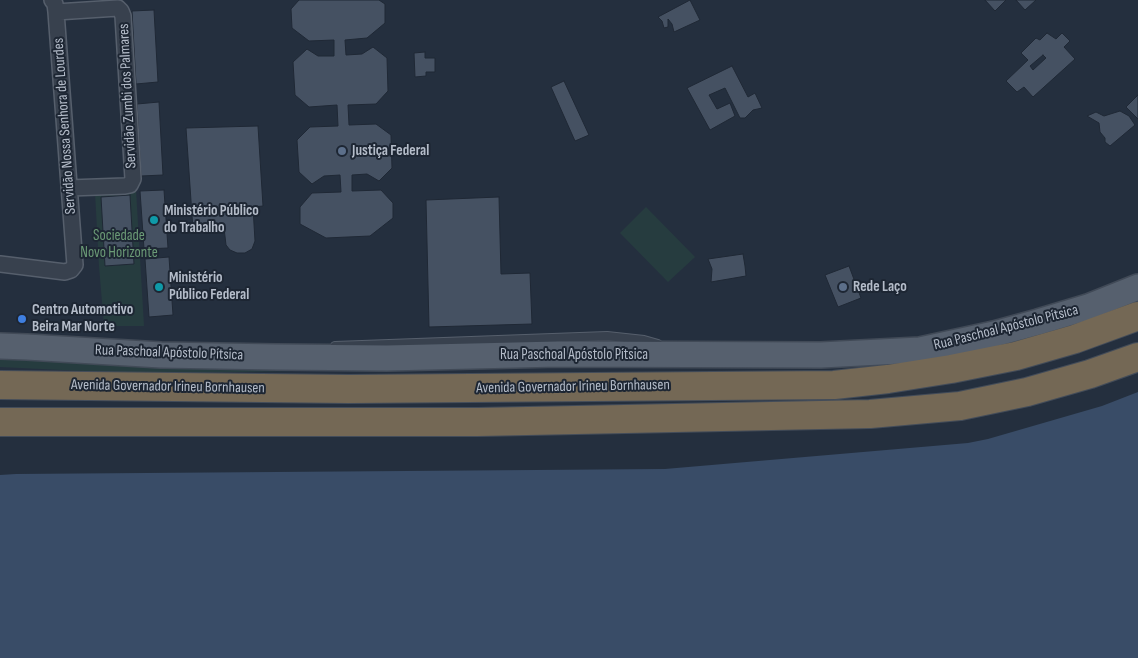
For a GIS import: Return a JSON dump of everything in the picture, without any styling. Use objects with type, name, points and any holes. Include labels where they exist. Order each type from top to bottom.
[{"type":"highway","name":"Avenida Governador Irineu Bornhausen","points":[[5,384],[349,389],[834,385],[950,369],[1016,356],[1075,340],[1138,316]]},
{"type":"highway","points":[[0,422],[478,422],[870,414],[960,406],[1028,392],[1090,374],[1138,357]]},
{"type":"main road","name":"Rua Paschoal Apóstolo Pítsica","points":[[0,346],[161,354],[387,358],[558,354],[820,355],[920,350],[994,334],[1038,322],[1088,307],[1138,287]]},
{"type":"street","name":"Servidão Nossa Senhora de Lourdes","points":[[0,264],[65,272],[71,270],[75,265],[54,6]]},
{"type":"street","name":"Servidão Zumbi dos Palmares","points":[[54,6],[118,8],[123,16],[133,179],[130,184],[125,186],[69,188]]},
{"type":"lane","points":[[331,346],[608,336],[644,340],[693,355]]},
{"type":"lane","points":[[161,354],[187,347]]},
{"type":"green space","name":"Sociedade Novo Horizonte","points":[[136,190],[144,326],[104,326],[95,192]]},
{"type":"green space","points":[[646,207],[695,257],[668,282],[620,233]]},
{"type":"green space","points":[[0,356],[150,366],[294,371],[132,374],[0,367]]},
{"type":"water","points":[[1138,392],[1138,658],[0,658],[0,475],[665,469],[968,443],[1102,406]]},
{"type":"building","points":[[299,0],[379,0],[385,4],[385,23],[367,38],[345,40],[346,55],[362,54],[373,47],[387,58],[388,91],[376,104],[348,105],[349,125],[376,124],[391,135],[392,168],[379,181],[367,174],[352,175],[352,191],[381,190],[393,203],[393,218],[370,236],[326,238],[300,224],[300,207],[312,193],[341,192],[340,175],[324,176],[312,184],[299,172],[297,140],[310,127],[338,126],[337,105],[309,107],[295,95],[293,62],[307,49],[318,56],[334,56],[334,40],[309,41],[292,28],[291,9]]},
{"type":"building","points":[[690,0],[700,20],[674,32],[672,24],[668,19],[668,27],[664,28],[662,21],[658,17]]},
{"type":"building","points":[[985,0],[1006,0],[995,11]]},
{"type":"building","points":[[1016,0],[1036,0],[1025,10]]},
{"type":"building","points":[[154,10],[158,82],[136,84],[132,11]]},
{"type":"building","points":[[1047,33],[1056,39],[1062,33],[1070,41],[1064,47],[1075,59],[1033,97],[1024,87],[1017,92],[1006,81],[1028,60],[1021,53],[1036,38],[1040,40]],"holes":[[[1043,55],[1046,58],[1033,70],[1030,66]]]},
{"type":"building","points":[[425,52],[425,58],[435,58],[435,72],[426,72],[426,76],[415,77],[414,53]]},
{"type":"building","points":[[732,66],[748,97],[755,93],[762,108],[753,110],[745,118],[740,118],[725,88],[709,95],[717,109],[730,103],[735,116],[710,130],[687,88]]},
{"type":"building","points":[[564,81],[589,135],[575,141],[551,87]]},
{"type":"building","points":[[1138,95],[1138,119],[1126,107]]},
{"type":"building","points":[[159,102],[163,175],[141,176],[137,104]]},
{"type":"building","points":[[1120,111],[1129,116],[1135,125],[1110,146],[1105,142],[1105,138],[1100,132],[1099,123],[1087,116],[1096,112],[1104,116]]},
{"type":"building","points":[[258,126],[263,206],[253,207],[255,241],[252,249],[245,253],[237,253],[230,250],[226,245],[224,228],[193,230],[186,128]]},
{"type":"building","name":"Ministério Público do Trabalho","points":[[164,190],[168,248],[144,249],[140,191]]},
{"type":"building","points":[[130,195],[134,264],[105,266],[101,197]]},
{"type":"building","points":[[499,197],[501,274],[530,273],[532,324],[429,327],[426,200]]},
{"type":"building","points":[[743,254],[746,276],[711,282],[712,269],[708,259]]},
{"type":"building","name":"Ministério Público Federal","points":[[169,257],[173,315],[149,317],[145,259]]},
{"type":"building","name":"Rede Laço","points":[[849,266],[861,298],[838,307],[825,275]]},
{"type":"place","name":"Justiça Federal","points":[[342,151]]},
{"type":"place","name":"Ministério Público do Trabalho","points":[[154,220]]},
{"type":"place","name":"Ministério Público Federal","points":[[159,287]]},
{"type":"place","name":"Rede Laço","points":[[843,287]]},
{"type":"place","name":"Centro Automotivo Beira Mar Norte","points":[[22,319]]}]
